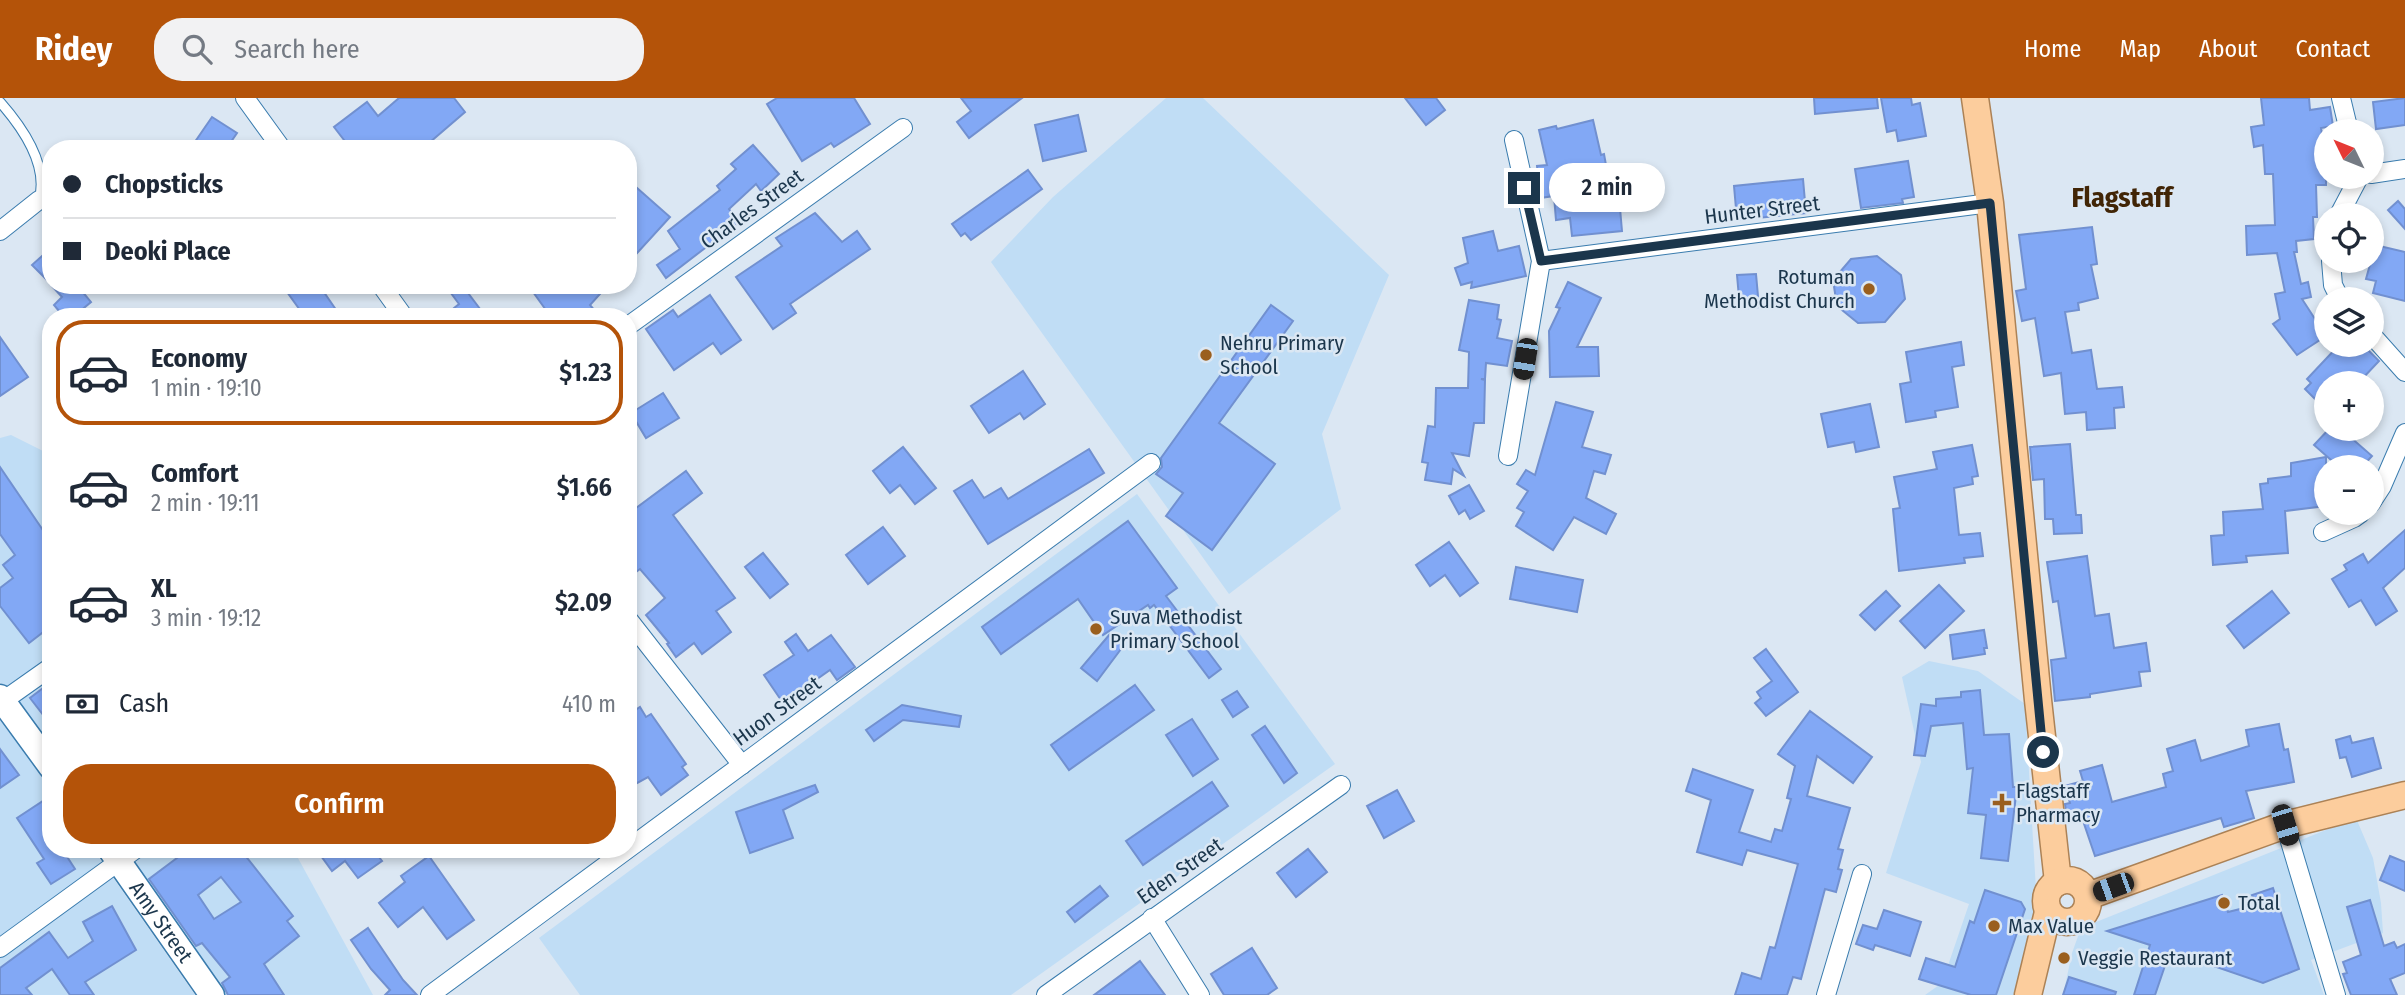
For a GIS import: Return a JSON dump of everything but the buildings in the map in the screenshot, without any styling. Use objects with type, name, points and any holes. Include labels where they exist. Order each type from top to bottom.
[{"type":"main road","points":[[1975,98],[1990,203],[2058,881]]},
{"type":"main road","points":[[1,701],[42,755]]},
{"type":"main road","points":[[2088,896],[2285,825],[2405,795]]},
{"type":"main road","name":"Amy Street","points":[[125,858],[212,995]]},
{"type":"main road","points":[[2073,880],[2080,884],[2088,896],[2086,912],[2081,918],[2057,917],[2046,905],[2047,892],[2058,881],[2073,880]]},
{"type":"main road","points":[[2028,995],[2057,917]]},
{"type":"main road","points":[[2042,995],[2057,917]]},
{"type":"street","points":[[245,98],[275,140]]},
{"type":"street","points":[[2341,98],[2346,119]]},
{"type":"street","name":"Charles Street","points":[[637,320],[903,128]]},
{"type":"street","points":[[1508,456],[1541,261],[1514,140]]},
{"type":"street","points":[[2384,172],[2405,169]]},
{"type":"street","points":[[0,231],[39,200]]},
{"type":"street","name":"Hunter Street","points":[[1541,261],[1990,203]]},
{"type":"street","points":[[2384,349],[2405,372]]},
{"type":"street","points":[[2384,481],[2405,433]]},
{"type":"street","name":"Huon Street","points":[[637,842],[1152,463]]},
{"type":"street","points":[[2323,532],[2338,525]]},
{"type":"street","points":[[637,631],[742,765]]},
{"type":"street","points":[[1,701],[42,673]]},
{"type":"street","name":"Eden Street","points":[[1046,995],[1341,785]]},
{"type":"street","points":[[2285,825],[2336,995]]},
{"type":"street","points":[[0,948],[116,858]]},
{"type":"street","name":"Huon Street","points":[[430,995],[616,858]]},
{"type":"street","points":[[1826,995],[1862,874]]},
{"type":"street","points":[[1152,918],[1200,995]]},
{"type":"lane","points":[[0,102],[17,121],[36,161],[41,184],[39,200]]},
{"type":"shaded area","name":"Nehru Primary School","points":[[1166,98],[1203,98],[1389,275],[1322,434],[1341,509],[1229,594],[991,262],[1053,197]]},
{"type":"shaded area","points":[[11,435],[42,450],[42,740],[0,682],[0,438]]},
{"type":"shaded area","name":"Suva Methodist Primary School","points":[[1137,494],[1335,764],[1011,995],[580,995],[539,938]]},
{"type":"shaded area","points":[[1929,661],[1978,671],[2025,704],[2037,907],[2014,995],[1925,995],[1942,983],[1969,904],[1886,873],[1921,762],[1902,677]]},
{"type":"shaded area","points":[[0,717],[42,776],[42,858],[99,858],[195,995],[0,995]]},
{"type":"shaded area","points":[[2356,818],[2373,858],[2383,933],[2311,960],[2324,995],[2063,995],[2072,953],[2081,928]]},
{"type":"shaded area","points":[[124,858],[298,858],[373,995],[218,995]]},
{"type":"place","name":"Rotuman Methodist Church","points":[[1869,289]]},
{"type":"place","name":"Nehru Primary School","points":[[1206,355]]},
{"type":"place","name":"Suva Methodist Primary School","points":[[1096,629]]},
{"type":"place","name":"Flagstaff Pharmacy","points":[[2002,803]]},
{"type":"place","name":"Total","points":[[2224,903]]},
{"type":"place","name":"Max Value","points":[[1994,926]]},
{"type":"place","name":"Veggie Restaurant","points":[[2064,958]]},
{"type":"district","name":"Flagstaff","points":[[2122,197]]},
{"type":"route","points":[[1524,188],[1541,261],[1990,203],[2043,752]]}]
